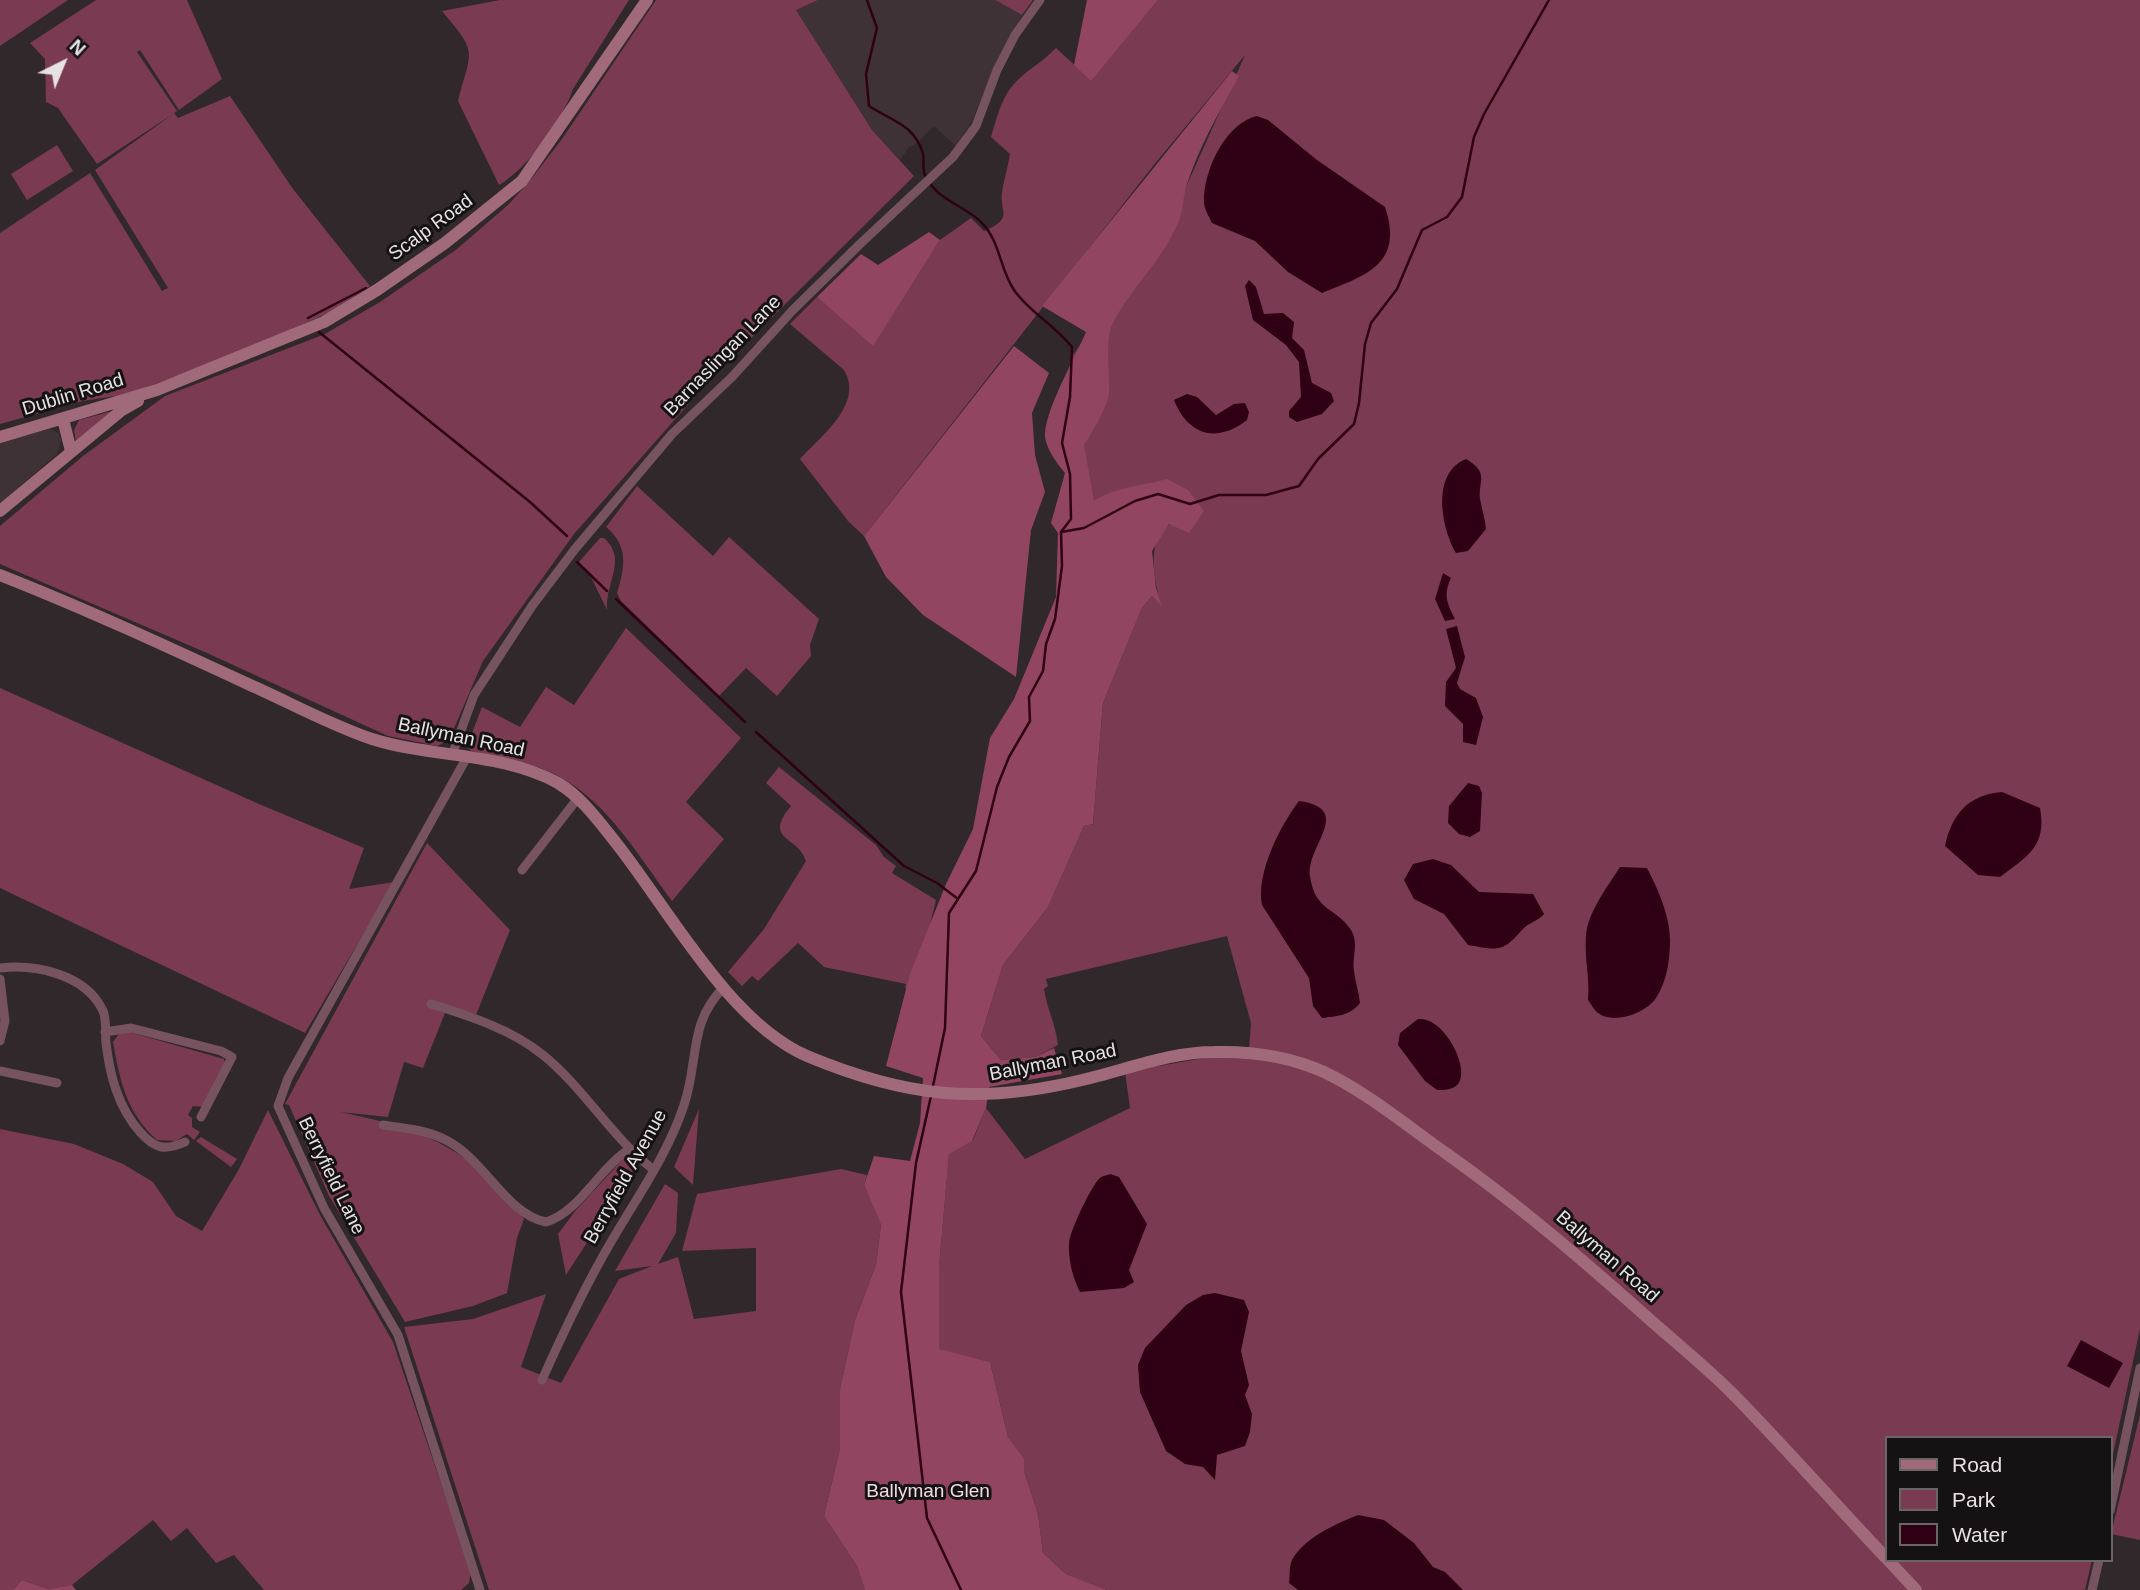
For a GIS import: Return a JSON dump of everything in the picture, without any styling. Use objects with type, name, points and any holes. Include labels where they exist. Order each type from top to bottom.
[{"type":"street","name":"Scalp Road","points":[[157,390],[324,322],[434,251],[507,196],[541,155],[647,0]]},
{"type":"street","name":"Barnaslingan Lane","points":[[452,755],[474,695],[532,606],[575,549],[672,433],[732,377],[850,253],[953,157],[976,126],[1015,35],[1040,0]]},
{"type":"street","name":"Dublin Road","points":[[0,437],[157,390]]},
{"type":"street","points":[[0,511],[122,410],[157,390]]},
{"type":"street","points":[[63,419],[71,451]]},
{"type":"street","name":"Ballyman Road","points":[[0,575],[136,632],[366,737],[409,749],[467,757],[530,772],[556,782],[578,798],[648,883],[704,964],[724,987],[758,1023],[800,1053],[870,1079],[949,1096],[990,1096],[1032,1091],[1157,1060],[1207,1052],[1274,1057],[1324,1072],[1376,1104],[1506,1196],[1539,1223],[1727,1388],[1884,1556]]},
{"type":"street","name":"Berryfield Lane","points":[[467,757],[288,1078],[278,1106],[324,1208],[398,1335],[476,1588]]},
{"type":"street","points":[[523,870],[578,798]]},
{"type":"street","points":[[0,968],[20,966],[43,969],[67,979],[89,994],[103,1012],[115,1090],[125,1114],[152,1145],[169,1150],[186,1142]]},
{"type":"street","points":[[0,979],[5,1008],[1,1039]]},
{"type":"street","name":"Berryfield Avenue","points":[[542,1380],[597,1267],[654,1170],[685,1104],[696,1034],[704,1012],[724,987]]},
{"type":"street","points":[[431,1004],[490,1024],[542,1054],[573,1085],[628,1150],[654,1170]]},
{"type":"street","points":[[105,1032],[131,1028],[221,1051],[232,1057],[201,1117]]},
{"type":"street","points":[[0,1071],[57,1083]]},
{"type":"street","points":[[383,1125],[416,1130],[446,1140],[482,1168],[524,1214],[546,1222],[568,1211],[612,1161],[628,1150]]},
{"type":"street","points":[[2112,1501],[2140,1368]]},
{"type":"street","name":"Ballyman Road","points":[[1890,1562],[1916,1590]]},
{"type":"street","points":[[2092,1590],[2099,1562]]},
{"type":"shaded area","points":[[818,0],[995,0],[1022,15],[999,56],[972,121],[956,146],[934,126],[916,144],[909,147],[900,160],[872,130],[796,10]]},
{"type":"shaded area","points":[[48,428],[58,433],[61,440],[57,454],[0,504],[0,441]]},
{"type":"green space","points":[[0,0],[68,0],[0,46]]},
{"type":"green space","points":[[96,0],[187,0],[222,79],[179,110],[140,50],[137,52],[177,111],[174,113],[178,118],[230,96],[293,189],[370,286],[330,312],[254,346],[129,394],[83,401],[0,424],[0,233],[90,173],[162,291],[168,288],[95,170],[173,114],[97,164],[58,108],[46,102],[45,59],[30,43]]},
{"type":"green space","points":[[500,0],[629,0],[573,89],[552,129],[521,168],[499,185],[458,101],[469,61],[467,44],[442,11]]},
{"type":"green space","points":[[656,0],[818,0],[796,10],[872,130],[914,176],[714,375],[574,534],[483,661],[449,740],[437,746],[388,736],[207,653],[0,564],[0,526],[83,456],[165,396],[325,334],[380,302],[457,249],[509,204],[532,178],[562,139]]},
{"type":"green space","points":[[995,0],[1033,0],[1022,15]]},
{"type":"green space","points":[[1087,0],[1158,0],[1091,81],[1074,65]]},
{"type":"green space","points":[[1158,0],[2140,0],[2140,1329],[2112,1459],[2112,1436],[1884,1436],[1884,1562],[2092,1562],[2085,1590],[1107,1590],[1066,1574],[1043,1553],[1038,1514],[1024,1471],[1023,1459],[1008,1437],[990,1362],[939,1350],[939,1267],[949,1153],[973,1140],[986,1108],[1025,1159],[1130,1108],[1125,1072],[1249,1050],[1251,1023],[1227,936],[1046,979],[1048,986],[1044,989],[1058,1045],[1035,1057],[1001,1060],[981,1036],[1003,965],[1048,907],[1084,826],[1093,824],[1103,703],[1142,608],[1152,596],[1161,604],[1154,572],[1158,538],[1172,523],[1204,511],[1091,514],[1070,397],[1072,357],[1186,187],[1245,55],[1153,166],[864,536],[848,521],[800,459],[838,418],[849,395],[849,383],[844,370],[790,324],[817,297],[873,345],[940,240],[971,218],[984,231],[1003,218],[1002,192],[1010,154],[991,137],[1002,103],[1013,85],[1056,48],[1091,80]]},
{"type":"green space","name":"Ballyman Glen","points":[[1232,71],[1239,76],[1197,158],[1186,187],[1178,223],[1112,325],[1109,340],[1108,399],[1084,445],[1094,501],[1119,490],[1167,479],[1188,490],[1204,511],[1189,533],[1169,524],[1152,551],[1156,588],[1162,606],[1152,596],[1142,608],[1103,703],[1093,824],[1084,826],[1048,907],[1003,965],[981,1036],[1001,1060],[1035,1057],[1054,1048],[1062,1074],[989,1087],[986,1108],[972,1141],[949,1154],[939,1267],[939,1349],[990,1362],[1008,1437],[1024,1459],[1024,1471],[1038,1514],[1043,1553],[1066,1574],[1107,1590],[865,1590],[857,1566],[824,1516],[840,1448],[840,1389],[855,1320],[876,1265],[881,1225],[864,1185],[874,1156],[910,1161],[920,1123],[923,1078],[886,1066],[910,974],[946,884],[973,829],[990,738],[1014,699],[1056,597],[1058,533],[1051,523],[1065,473],[1049,450],[1045,434],[1050,411],[1086,332],[1042,306]]},
{"type":"green space","points":[[57,145],[73,171],[27,200],[11,174]]},
{"type":"green space","points":[[929,232],[940,240],[873,346],[817,297],[861,254],[878,265]]},
{"type":"green space","points":[[1014,346],[1049,373],[1032,413],[1035,455],[1045,492],[1031,530],[1016,677],[923,615],[886,577],[864,536]]},
{"type":"green space","points":[[120,409],[76,442],[74,430],[79,420]]},
{"type":"green space","points":[[637,486],[713,556],[729,537],[819,619],[810,645],[811,656],[777,696],[746,668],[719,696],[621,601],[617,593],[623,566],[622,549],[606,527]]},
{"type":"green space","points":[[600,538],[604,538],[611,546],[615,563],[607,610],[592,579],[579,562]]},
{"type":"green space","points":[[626,628],[741,738],[686,802],[724,839],[672,901],[608,816],[577,788],[539,768],[471,751],[467,746],[482,707],[520,727],[546,687],[574,705]]},
{"type":"green space","points":[[0,688],[364,848],[349,889],[394,882],[305,1033],[0,888]]},
{"type":"green space","points":[[779,767],[876,845],[884,857],[896,866],[892,873],[936,900],[919,970],[921,991],[905,988],[906,984],[824,967],[798,943],[758,981],[752,976],[742,986],[728,972],[764,929],[806,861],[797,847],[781,832],[783,817],[791,806],[766,783]]},
{"type":"green space","points":[[427,843],[510,930],[476,1015],[445,1013],[423,1068],[404,1062],[388,1117],[340,1112],[396,1126],[444,1145],[485,1175],[524,1219],[517,1238],[507,1293],[473,1306],[405,1322],[329,1196],[289,1105],[285,1104]]},
{"type":"green space","points":[[129,1032],[224,1059],[225,1064],[202,1107],[193,1106],[188,1115],[192,1118],[192,1127],[200,1132],[194,1140],[187,1134],[176,1141],[157,1140],[131,1107],[118,1070],[113,1042],[119,1034]]},
{"type":"green space","points":[[699,1109],[693,1185],[674,1167]]},
{"type":"green space","points":[[268,1110],[320,1215],[393,1342],[471,1572],[469,1583],[461,1590],[264,1590],[234,1555],[216,1563],[187,1528],[171,1541],[153,1520],[72,1585],[48,1589],[22,1580],[13,1590],[0,1590],[0,1129],[74,1144],[123,1164],[153,1182],[176,1216],[202,1231],[239,1169]]},
{"type":"green space","points":[[201,1137],[237,1159],[231,1167],[196,1141]]},
{"type":"green space","points":[[625,1157],[638,1164],[566,1275],[558,1234],[576,1210]]},
{"type":"green space","points":[[841,1169],[867,1175],[864,1185],[881,1225],[876,1265],[855,1320],[840,1389],[840,1448],[824,1516],[857,1566],[865,1590],[489,1590],[404,1327],[473,1319],[546,1294],[521,1367],[561,1383],[619,1279],[652,1266],[615,1271],[665,1184],[678,1193],[676,1233],[658,1264],[678,1257],[694,1319],[756,1311],[756,1248],[682,1251],[697,1194]]},
{"type":"green space","points":[[2140,1415],[2140,1540],[2112,1534]]},
{"type":"green space","points":[[22,1580],[48,1589],[72,1585],[76,1590],[13,1590]]},
{"type":"water","points":[[1257,116],[1268,120],[1317,160],[1385,207],[1390,226],[1389,242],[1378,265],[1353,280],[1322,293],[1288,272],[1255,241],[1212,223],[1204,202],[1212,163],[1218,150],[1235,128],[1245,120]]},
{"type":"water","points":[[1249,280],[1256,287],[1264,314],[1283,313],[1294,322],[1292,338],[1304,350],[1312,383],[1331,393],[1334,401],[1322,414],[1297,422],[1289,417],[1289,411],[1301,397],[1299,362],[1286,345],[1253,320],[1245,286]]},
{"type":"water","points":[[1187,394],[1197,397],[1216,415],[1234,404],[1245,403],[1249,412],[1247,420],[1224,432],[1204,432],[1187,421],[1174,400]]},
{"type":"water","points":[[1466,459],[1480,473],[1480,499],[1486,529],[1468,551],[1456,553],[1446,529],[1442,502],[1448,476],[1455,466]]},
{"type":"water","points":[[1443,573],[1451,578],[1447,599],[1455,619],[1445,621],[1435,599]]},
{"type":"water","points":[[1457,626],[1465,657],[1457,683],[1460,689],[1476,698],[1483,717],[1476,745],[1463,742],[1463,724],[1445,706],[1446,682],[1456,668],[1446,629]]},
{"type":"water","points":[[1468,783],[1479,786],[1482,793],[1480,831],[1470,837],[1459,834],[1448,823],[1449,806]]},
{"type":"water","points":[[2002,792],[2040,808],[2041,832],[2027,856],[2000,877],[1978,875],[1945,846],[1948,835],[1963,808],[1980,797]]},
{"type":"water","points":[[1299,801],[1315,805],[1324,812],[1326,820],[1311,864],[1310,876],[1316,896],[1345,923],[1355,940],[1354,971],[1360,1003],[1352,1011],[1338,1016],[1322,1018],[1313,1006],[1309,978],[1262,905],[1263,879],[1271,850],[1284,823]]},
{"type":"water","points":[[1433,859],[1451,865],[1479,892],[1533,894],[1544,914],[1504,946],[1493,949],[1468,945],[1444,914],[1414,899],[1404,880],[1413,864]]},
{"type":"water","points":[[1620,867],[1647,868],[1666,912],[1670,948],[1665,977],[1656,998],[1637,1013],[1612,1018],[1598,1013],[1588,1000],[1586,935],[1594,908]]},
{"type":"water","points":[[1418,1019],[1428,1020],[1437,1026],[1453,1045],[1461,1067],[1461,1077],[1454,1087],[1437,1090],[1425,1081],[1398,1045],[1400,1033]]},
{"type":"water","points":[[1110,1174],[1119,1177],[1147,1224],[1129,1270],[1134,1282],[1124,1288],[1080,1292],[1070,1262],[1070,1238],[1092,1189],[1100,1178]]},
{"type":"water","points":[[1215,1293],[1244,1300],[1249,1312],[1241,1351],[1249,1385],[1245,1395],[1252,1414],[1245,1446],[1217,1455],[1215,1480],[1203,1467],[1185,1464],[1166,1451],[1140,1392],[1138,1365],[1145,1348],[1186,1305],[1203,1295]]},
{"type":"water","points":[[2081,1340],[2123,1363],[2109,1388],[2067,1366]]},
{"type":"water","points":[[1358,1515],[1384,1520],[1414,1543],[1433,1567],[1445,1572],[1463,1590],[1298,1590],[1289,1583],[1292,1560],[1305,1545],[1322,1532]]},
{"type":"waterway","points":[[867,0],[877,28],[866,74],[869,106],[902,125],[914,136],[923,154],[926,177]]},
{"type":"waterway","points":[[1061,532],[1084,528],[1135,501],[1158,494],[1190,504],[1219,495],[1266,495],[1299,486],[1318,459],[1354,424],[1365,344],[1371,323],[1397,289],[1422,230],[1447,217],[1462,197],[1474,137],[1484,114],[1549,0]]},
{"type":"waterway","points":[[929,182],[940,194],[968,212],[988,230],[1014,290],[1027,306],[1072,347],[1070,397],[1062,443],[1070,474],[1071,519],[1061,532],[1062,566],[1055,619],[1046,644],[1043,671],[1029,697],[1030,721],[1009,757],[997,787],[976,871],[949,913],[945,1028],[933,1086]]},
{"type":"waterway","points":[[308,318],[366,288]]},
{"type":"waterway","points":[[319,332],[530,502],[567,536]]},
{"type":"waterway","points":[[577,562],[607,591]]},
{"type":"waterway","points":[[616,599],[745,722]]},
{"type":"waterway","points":[[756,732],[904,866],[937,883],[958,899]]},
{"type":"waterway","points":[[931,1096],[916,1163],[901,1292],[927,1518],[961,1590]]}]
